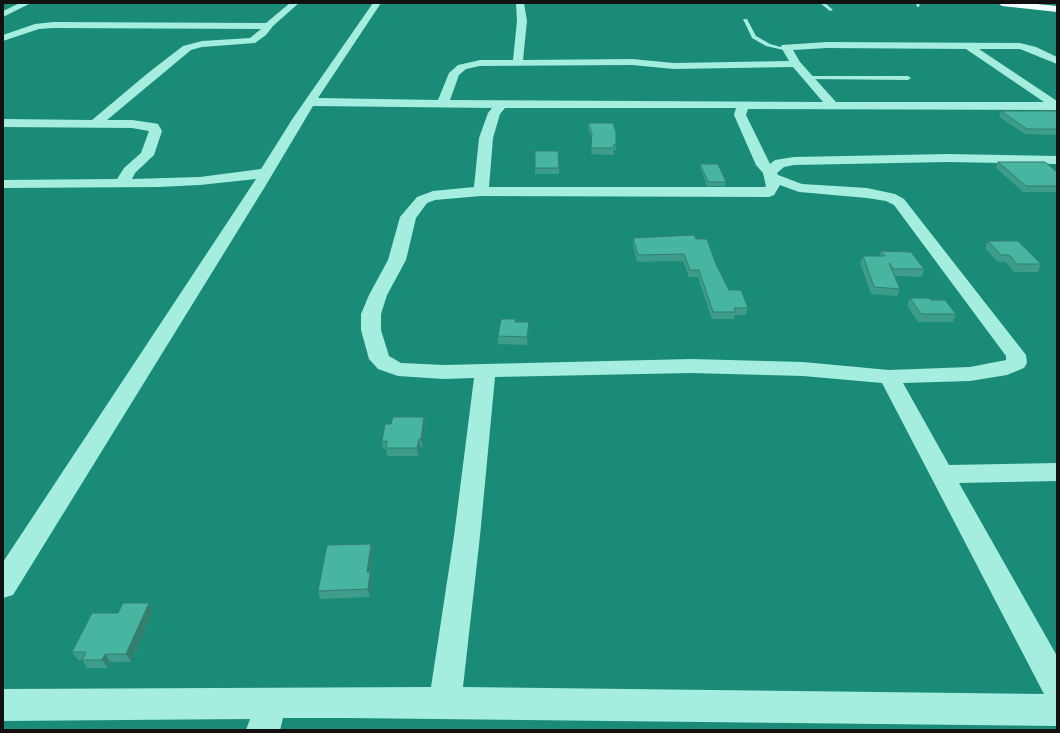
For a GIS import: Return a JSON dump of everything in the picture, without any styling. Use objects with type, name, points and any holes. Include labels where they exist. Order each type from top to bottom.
[{"type":"highway","points":[[1002,3],[1057,9]]},
{"type":"street","points":[[3,14],[27,3]]},
{"type":"street","points":[[96,123],[152,75],[187,48],[202,44],[252,41],[263,33],[268,26],[295,3]]},
{"type":"street","points":[[3,586],[310,102],[377,3]]},
{"type":"street","points":[[518,62],[522,21],[520,3]]},
{"type":"street","points":[[3,38],[38,26],[53,25],[268,26]]},
{"type":"street","points":[[833,105],[796,64],[786,50],[788,46],[1028,47],[1057,61]]},
{"type":"street","points":[[970,47],[1057,106]]},
{"type":"street","points":[[443,104],[454,73],[458,69],[480,63],[632,62],[674,66],[796,64]]},
{"type":"street","points":[[310,102],[443,104],[1057,106]]},
{"type":"street","points":[[481,191],[486,138],[494,113],[502,104]]},
{"type":"street","points":[[743,105],[740,115],[763,165],[771,175],[774,186],[769,192],[481,191],[433,196],[422,200],[408,217],[397,260],[378,295],[371,314],[371,330],[379,359],[398,369],[444,372],[691,366],[803,368],[890,377],[970,374],[1007,368],[1017,363],[1016,355],[899,202],[890,197],[867,193],[799,188],[771,175]]},
{"type":"street","points":[[3,123],[96,123],[145,125],[153,127],[156,131],[147,155],[129,171],[122,183]]},
{"type":"street","points":[[771,175],[780,163],[794,161],[948,158],[1057,160]]},
{"type":"street","points":[[4,185],[200,181],[266,173]]},
{"type":"street","points":[[444,703],[467,536],[485,371]]},
{"type":"street","points":[[890,377],[1057,687]]},
{"type":"street","points":[[942,474],[1057,472]]},
{"type":"street","points":[[3,705],[267,716],[444,703],[1057,710]]},
{"type":"lane","points":[[822,3],[831,10]]},
{"type":"lane","points":[[744,20],[754,37],[768,45],[786,50]]},
{"type":"lane","points":[[808,78],[908,78]]},
{"type":"building","points":[[1001,111],[1057,111],[1057,129],[1027,129]]},
{"type":"building","points":[[588,123],[613,123],[616,132],[616,144],[614,144],[614,148],[591,148],[592,133]]},
{"type":"building","points":[[535,151],[558,151],[559,168],[535,168]]},
{"type":"building","points":[[998,162],[1045,162],[1057,172],[1057,186],[1026,186]]},
{"type":"building","points":[[700,164],[718,164],[726,182],[708,182]]},
{"type":"building","points":[[694,235],[696,239],[707,239],[715,262],[729,290],[741,290],[748,308],[734,308],[736,312],[713,312],[699,270],[690,270],[684,254],[638,255],[633,238]]},
{"type":"building","points":[[988,241],[1018,241],[1041,264],[1017,264],[1009,255],[1001,255]]},
{"type":"building","points":[[881,251],[911,252],[924,269],[893,269],[889,263],[900,289],[874,287],[863,256],[885,256]]},
{"type":"building","points":[[910,298],[945,300],[956,314],[921,314]]},
{"type":"building","points":[[501,319],[516,319],[515,322],[529,322],[527,337],[498,336]]},
{"type":"building","points":[[393,417],[424,417],[421,439],[419,439],[417,448],[386,448],[387,441],[382,441],[385,424],[391,424]]},
{"type":"building","points":[[371,544],[367,572],[370,572],[368,589],[318,591],[327,545]]},
{"type":"building","points":[[123,603],[149,603],[126,654],[105,654],[102,660],[82,660],[86,652],[72,652],[92,613],[118,613]]}]
